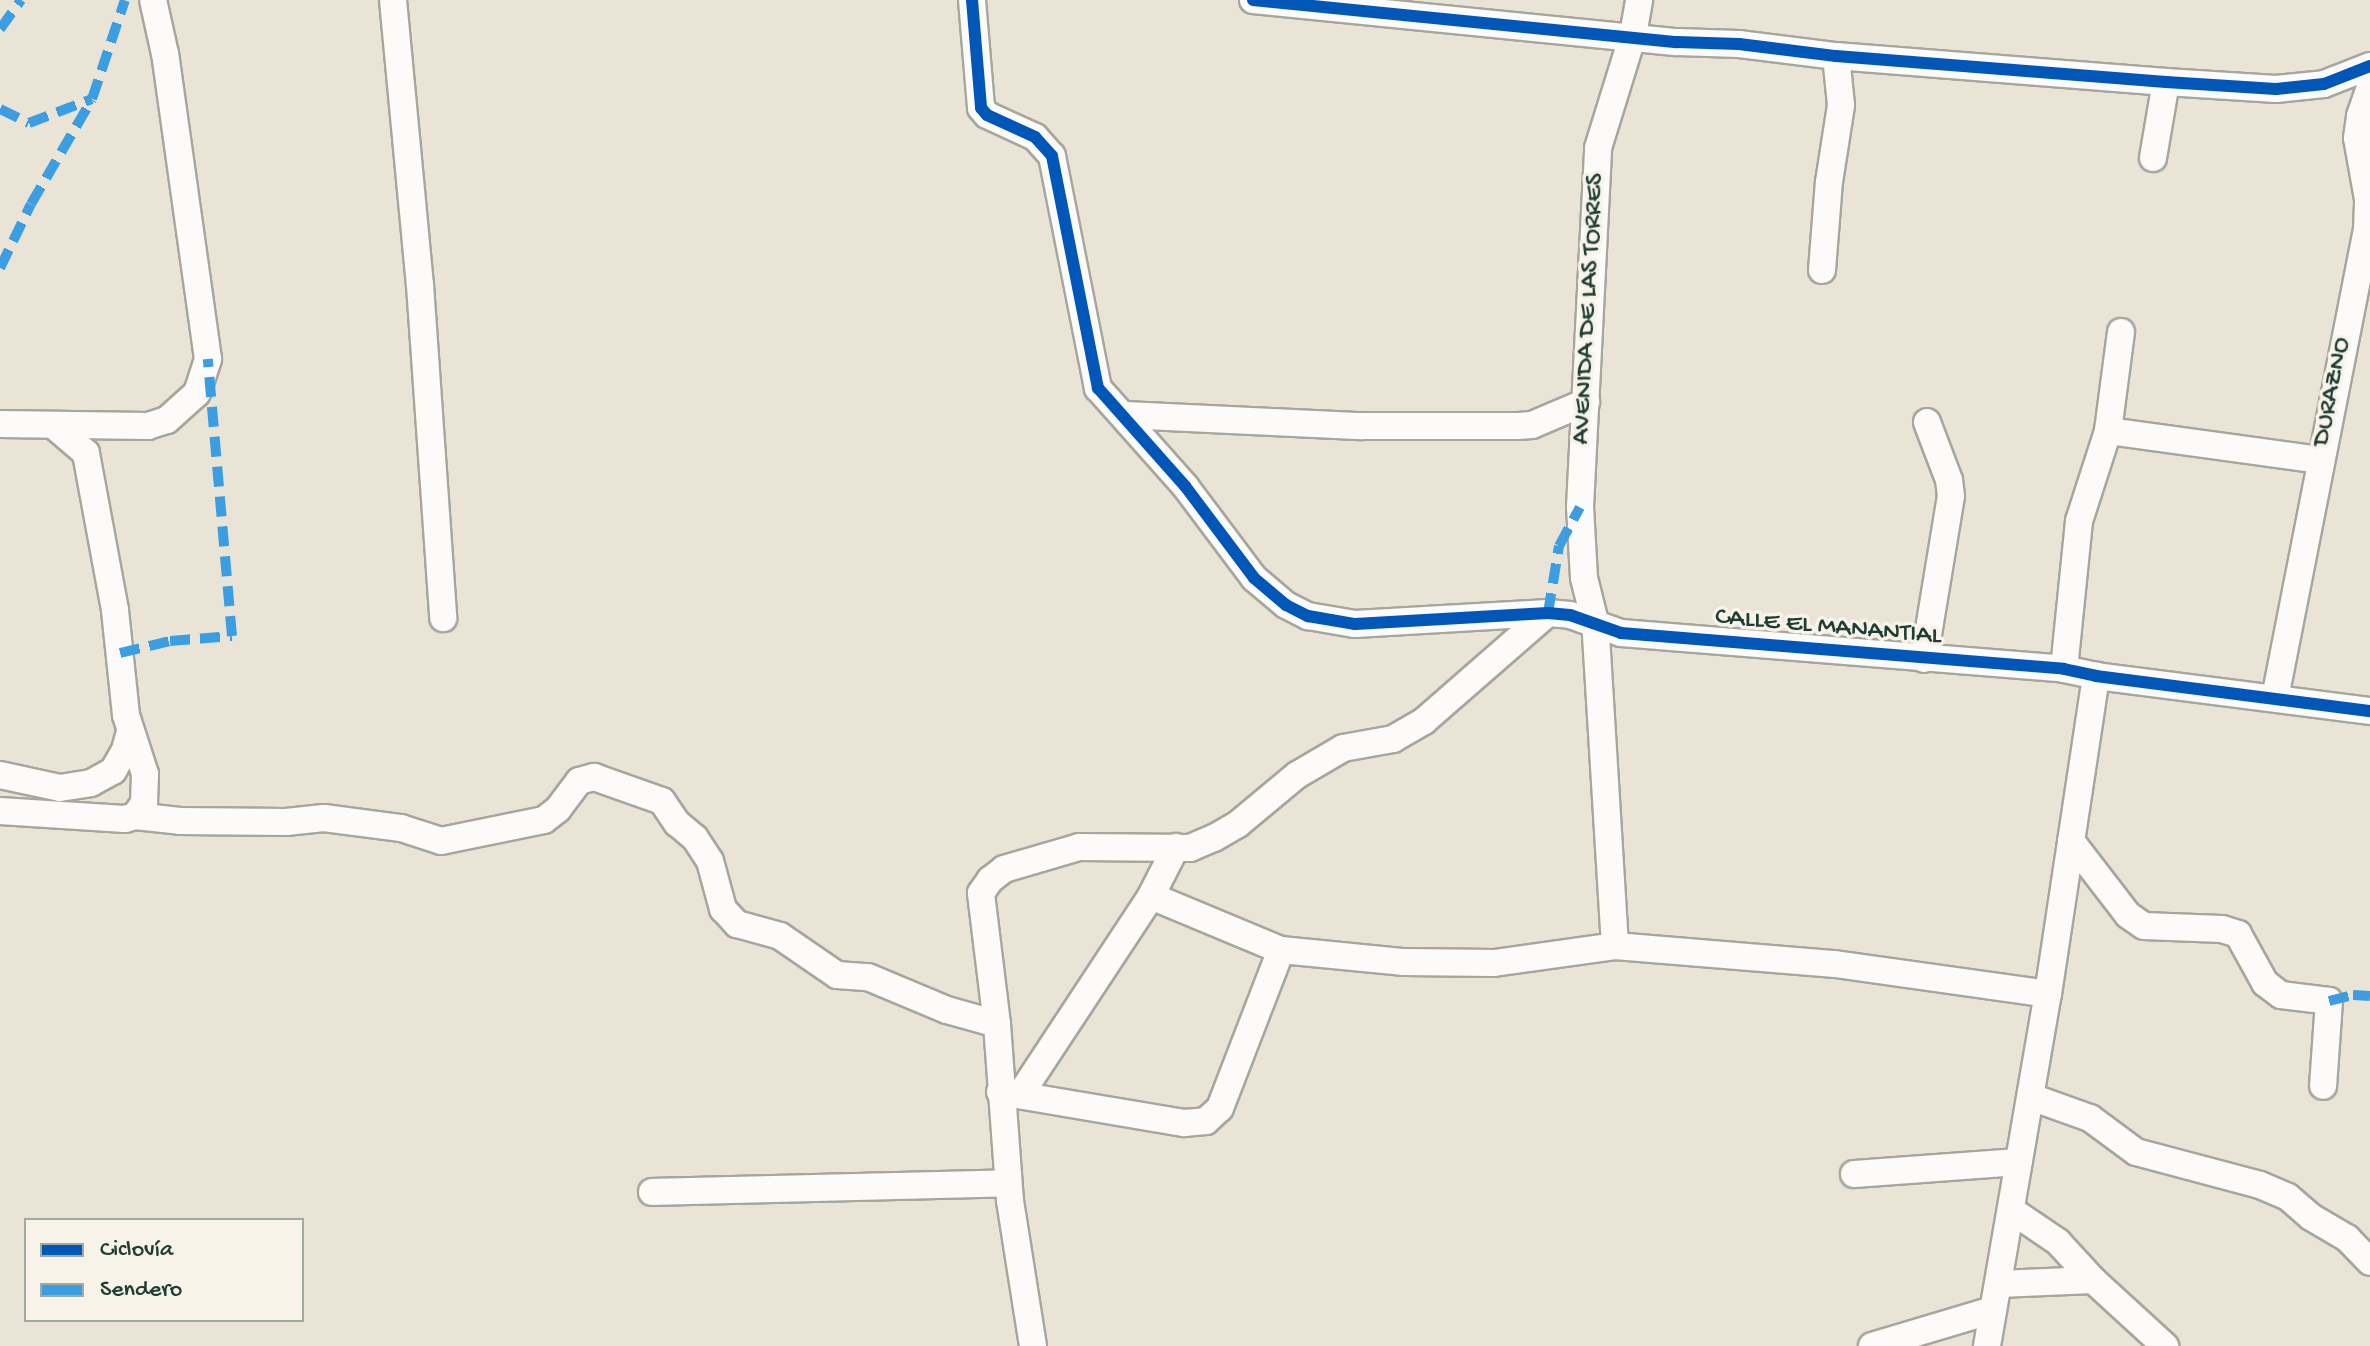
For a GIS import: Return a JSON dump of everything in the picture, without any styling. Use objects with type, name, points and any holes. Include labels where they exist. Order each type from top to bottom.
[{"type":"street","points":[[0,424],[148,426],[167,420],[197,393],[208,359],[165,54],[153,0]]},
{"type":"street","points":[[393,0],[420,285],[443,618]]},
{"type":"street","name":"CALLE EL MANANTIAL","points":[[972,0],[981,108],[987,115],[1035,137],[1049,148],[1095,381],[1103,397],[1125,415],[1185,486],[1254,578],[1286,605],[1320,620],[1355,624],[1548,613],[1595,622],[1621,633],[2064,669],[2096,676],[2370,711]]},
{"type":"street","points":[[1253,0],[1836,56],[2276,89],[2324,84],[2370,66]]},
{"type":"street","name":"AVENIDA DE LAS TORRES","points":[[1615,946],[1595,622],[1584,578],[1580,507],[1598,148],[1633,35],[1639,0]]},
{"type":"street","points":[[1822,270],[1829,182],[1841,105],[1836,56]]},
{"type":"street","points":[[2153,158],[2166,82]]},
{"type":"street","name":"DURAZNO","points":[[2275,698],[2319,460],[2367,231],[2368,199],[2357,138],[2360,116],[2370,87]]},
{"type":"street","points":[[2064,669],[2079,521],[2108,431],[2121,332]]},
{"type":"street","points":[[1125,415],[1362,426],[1518,426],[1532,425],[1586,402]]},
{"type":"street","points":[[1924,659],[1951,496],[1949,480],[1927,422]]},
{"type":"street","points":[[53,425],[86,453],[115,610],[130,731],[145,774],[144,803],[135,816]]},
{"type":"street","points":[[86,453],[122,428]]},
{"type":"street","points":[[2108,431],[2319,460]]},
{"type":"street","points":[[1033,1346],[1008,1183],[1010,1093],[997,1024],[981,893],[990,880],[1004,869],[1079,847],[1190,848],[1214,838],[1238,824],[1297,775],[1343,748],[1393,739],[1424,721],[1548,613]]},
{"type":"street","points":[[1987,1346],[2048,994],[2096,676]]},
{"type":"street","points":[[0,775],[60,788],[91,783],[113,771],[125,750],[130,731]]},
{"type":"street","points":[[0,811],[195,821],[286,822],[324,818],[401,828],[441,841],[544,820],[579,781],[594,777],[652,794],[662,801],[677,823],[695,838],[710,861],[723,909],[737,924],[780,936],[837,975],[868,977],[888,983],[947,1010],[997,1024]]},
{"type":"street","points":[[2071,841],[2128,915],[2144,926],[2222,929],[2238,934],[2265,983],[2281,995],[2329,1001],[2323,1086]]},
{"type":"street","points":[[1010,1093],[1151,896],[1176,847]]},
{"type":"street","points":[[1151,896],[1281,950],[1404,962],[1494,963],[1615,946],[1835,964],[2048,994]]},
{"type":"street","points":[[1010,1093],[1184,1123],[1206,1121],[1220,1108],[1281,950]]},
{"type":"street","points":[[2031,1097],[2090,1118],[2136,1152],[2260,1185],[2288,1197],[2311,1217],[2347,1238],[2370,1262]]},
{"type":"street","points":[[1854,1174],[1902,1173],[1974,1163],[2019,1162]]},
{"type":"street","points":[[652,1192],[1008,1183]]},
{"type":"street","points":[[2011,1210],[2058,1242],[2093,1280],[2165,1346]]},
{"type":"street","points":[[1872,1346],[1996,1297],[2093,1280]]},
{"type":"marked path","points":[[0,29],[21,0]]},
{"type":"marked path","points":[[0,268],[31,204],[92,99],[125,0]]},
{"type":"marked path","points":[[0,109],[29,123],[92,99]]},
{"type":"marked path","points":[[120,653],[170,641],[232,636],[208,359]]},
{"type":"marked path","points":[[1548,613],[1559,546],[1580,507]]},
{"type":"marked path","points":[[2329,1001],[2353,995],[2370,996]]},
{"type":"cycle path","points":[[972,0],[981,108],[987,115],[1035,137],[1052,156],[1098,388],[1185,486],[1254,578],[1286,605],[1308,616],[1355,624],[1548,613],[1570,615],[1621,633],[2064,669],[2096,676],[2370,711]]},
{"type":"cycle path","points":[[1253,0],[1677,42],[1739,44],[1836,56],[2276,89],[2324,84],[2370,66]]}]
